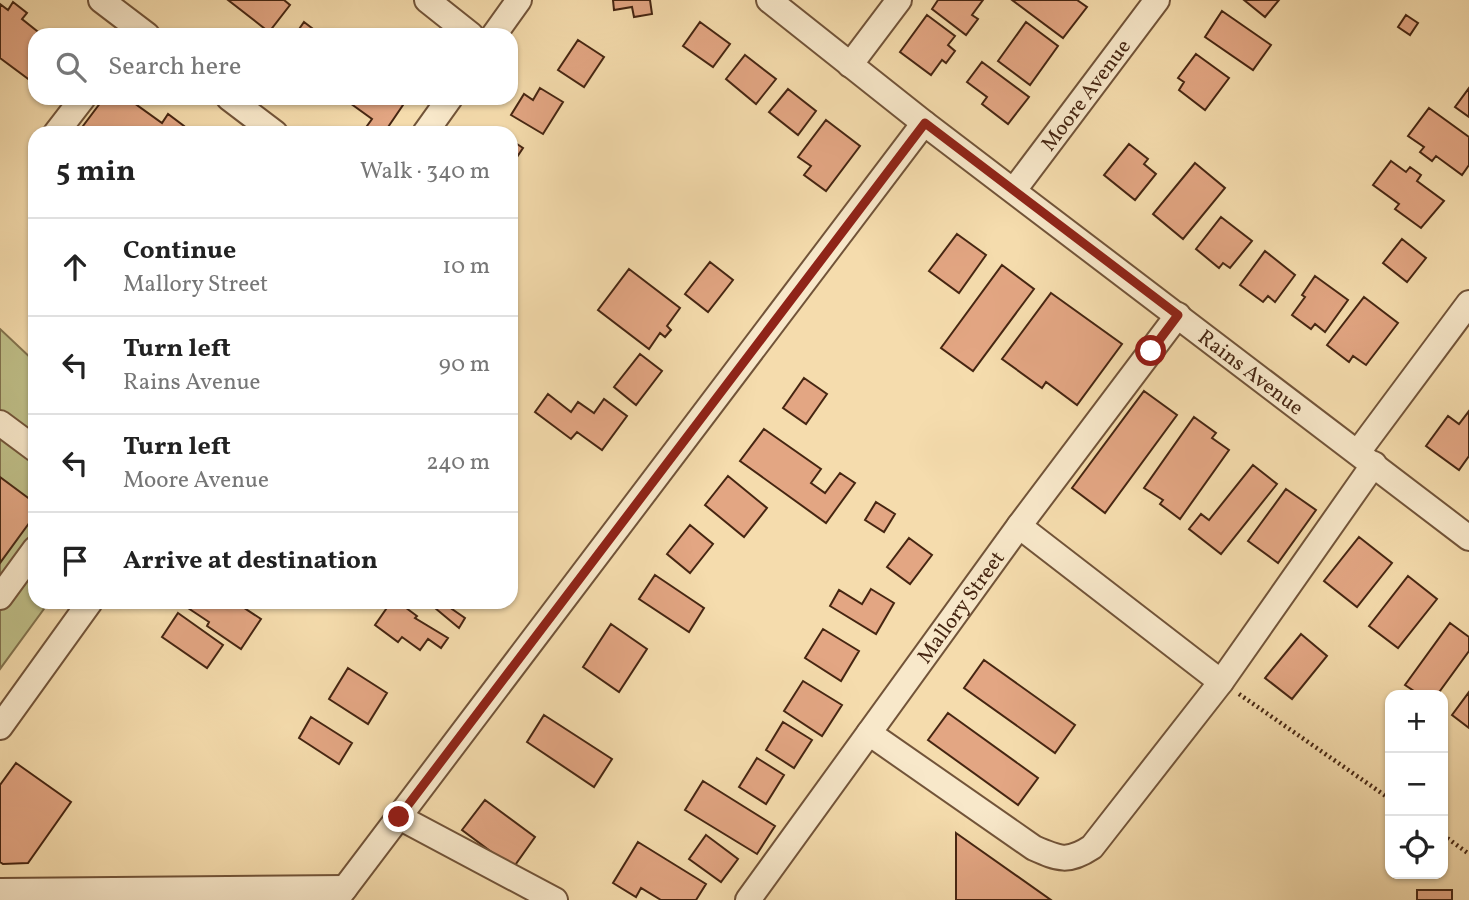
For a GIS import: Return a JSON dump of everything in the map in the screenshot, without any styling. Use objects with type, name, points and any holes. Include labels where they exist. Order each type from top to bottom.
[{"type":"street","points":[[102,0],[133,28]]},
{"type":"street","points":[[427,0],[462,28]]},
{"type":"street","points":[[499,28],[519,0]]},
{"type":"street","name":"Rains Avenue","points":[[769,0],[925,123],[1469,538]]},
{"type":"street","points":[[850,65],[899,0]]},
{"type":"street","name":"Moore Avenue","points":[[1014,190],[1157,0]]},
{"type":"street","points":[[61,126],[78,105]]},
{"type":"street","points":[[238,105],[266,126]]},
{"type":"street","points":[[430,126],[445,105]]},
{"type":"street","points":[[0,891],[341,894],[925,123]]},
{"type":"street","points":[[869,733],[1034,848],[1057,858],[1077,857],[1092,846],[1221,682],[1469,303]]},
{"type":"street","name":"Mallory Street","points":[[748,900],[1019,526],[1178,315]]},
{"type":"street","points":[[0,423],[28,444]]},
{"type":"street","points":[[1019,526],[1221,682]]},
{"type":"street","points":[[0,597],[28,559]]},
{"type":"street","points":[[0,727],[85,609]]},
{"type":"street","points":[[399,817],[555,900]]},
{"type":"path","points":[[1221,682],[1385,796]]},
{"type":"path","points":[[1448,839],[1469,854]]},
{"type":"green space","points":[[0,329],[28,355],[28,609],[44,609],[0,669]]},
{"type":"building","points":[[228,0],[284,0],[290,5],[272,28],[264,28]]},
{"type":"building","points":[[613,0],[650,0],[652,14],[634,17],[632,7],[614,10]]},
{"type":"building","points":[[938,0],[983,0],[972,15],[978,19],[966,35],[932,9]]},
{"type":"building","points":[[1012,0],[1077,0],[1087,7],[1063,38]]},
{"type":"building","points":[[1244,0],[1279,0],[1265,17]]},
{"type":"building","points":[[13,2],[27,13],[22,19],[33,28],[28,28],[28,79],[0,58],[0,4],[8,10]]},
{"type":"building","points":[[1222,11],[1271,45],[1253,70],[1205,37]]},
{"type":"building","points":[[927,15],[955,36],[948,45],[955,51],[946,63],[942,60],[931,75],[900,52]]},
{"type":"building","points":[[1406,15],[1418,23],[1410,35],[1398,27]]},
{"type":"building","points":[[304,22],[312,28],[300,28]]},
{"type":"building","points":[[700,22],[730,44],[713,67],[683,46]]},
{"type":"building","points":[[1026,22],[1058,46],[1030,85],[998,61]]},
{"type":"building","points":[[578,40],[604,57],[584,87],[558,70]]},
{"type":"building","points":[[1196,54],[1229,78],[1205,110],[1179,90],[1184,82],[1178,78]]},
{"type":"building","points":[[745,55],[776,79],[756,104],[726,79]]},
{"type":"building","points":[[982,62],[1029,97],[1008,124],[982,104],[987,97],[967,82]]},
{"type":"building","points":[[540,88],[563,102],[543,134],[511,115],[524,94],[533,100]]},
{"type":"building","points":[[1469,88],[1469,117],[1455,107]]},
{"type":"building","points":[[788,89],[816,111],[798,135],[769,112]]},
{"type":"building","points":[[99,105],[137,105],[162,123],[168,114],[184,126],[83,126]]},
{"type":"building","points":[[353,105],[403,105],[389,126],[367,126],[372,119]]},
{"type":"building","points":[[1429,108],[1469,137],[1469,165],[1462,175],[1436,156],[1432,161],[1420,152],[1424,147],[1408,136]]},
{"type":"building","points":[[826,120],[860,146],[826,191],[804,175],[811,166],[798,157]]},
{"type":"building","points":[[1129,144],[1148,159],[1144,164],[1156,174],[1135,200],[1104,175]]},
{"type":"building","points":[[1391,161],[1406,172],[1410,167],[1421,175],[1417,181],[1444,201],[1421,228],[1395,209],[1399,204],[1373,185]]},
{"type":"building","points":[[1195,163],[1225,188],[1183,239],[1153,214]]},
{"type":"building","points":[[1221,217],[1252,241],[1230,268],[1223,263],[1219,268],[1196,249]]},
{"type":"building","points":[[957,234],[986,255],[959,293],[929,271]]},
{"type":"building","points":[[1402,239],[1426,258],[1407,282],[1383,263]]},
{"type":"building","points":[[1265,251],[1295,275],[1275,302],[1268,296],[1263,302],[1240,285]]},
{"type":"building","points":[[710,262],[733,280],[708,312],[685,294]]},
{"type":"building","points":[[1002,265],[1034,289],[973,371],[941,348]]},
{"type":"building","points":[[629,269],[680,308],[667,326],[671,330],[665,337],[660,333],[649,349],[598,310]]},
{"type":"building","points":[[1315,276],[1348,300],[1325,332],[1315,324],[1311,329],[1292,315]]},
{"type":"building","points":[[1051,293],[1122,344],[1077,405],[1046,382],[1042,388],[1002,359]]},
{"type":"building","points":[[1364,297],[1398,323],[1366,365],[1353,356],[1349,362],[1327,345]]},
{"type":"building","points":[[640,354],[662,371],[636,405],[614,387]]},
{"type":"building","points":[[804,378],[827,394],[806,424],[783,408]]},
{"type":"building","points":[[1144,391],[1177,415],[1105,513],[1072,488]]},
{"type":"building","points":[[548,394],[571,412],[578,402],[594,413],[604,399],[627,416],[602,450],[577,432],[571,439],[535,412]]},
{"type":"building","points":[[1469,411],[1469,456],[1459,470],[1426,446],[1448,416],[1459,424]]},
{"type":"building","points":[[1194,417],[1216,433],[1212,438],[1229,450],[1180,519],[1160,504],[1163,500],[1144,488]]},
{"type":"building","points":[[764,429],[821,469],[811,483],[825,493],[840,473],[855,483],[826,523],[740,461]]},
{"type":"building","points":[[1253,465],[1277,484],[1221,554],[1189,529],[1201,514],[1209,520]]},
{"type":"building","points":[[728,476],[767,508],[744,537],[705,505]]},
{"type":"building","points":[[0,477],[28,498],[28,525],[0,563]]},
{"type":"building","points":[[1286,489],[1316,510],[1278,563],[1248,541]]},
{"type":"building","points":[[876,502],[895,514],[884,532],[865,520]]},
{"type":"building","points":[[690,525],[713,544],[690,573],[667,554]]},
{"type":"building","points":[[1359,537],[1392,563],[1357,607],[1324,581]]},
{"type":"building","points":[[909,538],[932,555],[910,584],[887,567]]},
{"type":"building","points":[[655,575],[704,608],[689,632],[639,599]]},
{"type":"building","points":[[1408,576],[1437,599],[1398,648],[1369,626]]},
{"type":"building","points":[[871,589],[894,603],[876,634],[830,606],[839,590],[862,604]]},
{"type":"building","points":[[190,609],[246,609],[261,619],[241,649],[207,626],[209,622]]},
{"type":"building","points":[[386,609],[408,609],[417,616],[415,618],[448,638],[441,648],[428,639],[420,650],[402,637],[398,642],[375,625]]},
{"type":"building","points":[[436,609],[452,609],[465,618],[459,628]]},
{"type":"building","points":[[178,613],[223,645],[207,668],[162,637]]},
{"type":"building","points":[[1450,623],[1469,637],[1469,651],[1441,690],[1412,690],[1405,685]]},
{"type":"building","points":[[611,624],[647,649],[619,692],[583,667]]},
{"type":"building","points":[[823,629],[859,651],[841,681],[805,658]]},
{"type":"building","points":[[1301,634],[1327,656],[1292,699],[1265,678]]},
{"type":"building","points":[[984,660],[1075,725],[1055,753],[964,688]]},
{"type":"building","points":[[348,668],[387,693],[368,724],[329,699]]},
{"type":"building","points":[[803,681],[842,705],[822,736],[784,711]]},
{"type":"building","points":[[1469,692],[1469,728],[1452,715]]},
{"type":"building","points":[[948,713],[1038,778],[1018,805],[928,740]]},
{"type":"building","points":[[544,715],[612,759],[594,787],[527,742]]},
{"type":"building","points":[[311,717],[352,743],[339,764],[299,738]]},
{"type":"building","points":[[783,722],[812,740],[794,768],[766,750]]},
{"type":"building","points":[[757,758],[784,775],[766,804],[739,787]]},
{"type":"building","points":[[16,763],[71,802],[28,863],[3,864],[0,862],[0,785]]},
{"type":"building","points":[[703,781],[775,826],[757,854],[685,810]]},
{"type":"building","points":[[485,800],[535,837],[513,868],[462,830]]},
{"type":"building","points":[[956,833],[1051,900],[956,900]]},
{"type":"building","points":[[706,835],[738,859],[721,882],[689,859]]},
{"type":"building","points":[[638,842],[706,884],[696,900],[661,900],[641,888],[636,897],[613,883]]},
{"type":"building","points":[[1417,890],[1452,890],[1452,900],[1417,900]]},
{"type":"route","points":[[399,817],[925,123],[1178,315],[1151,351]]}]
